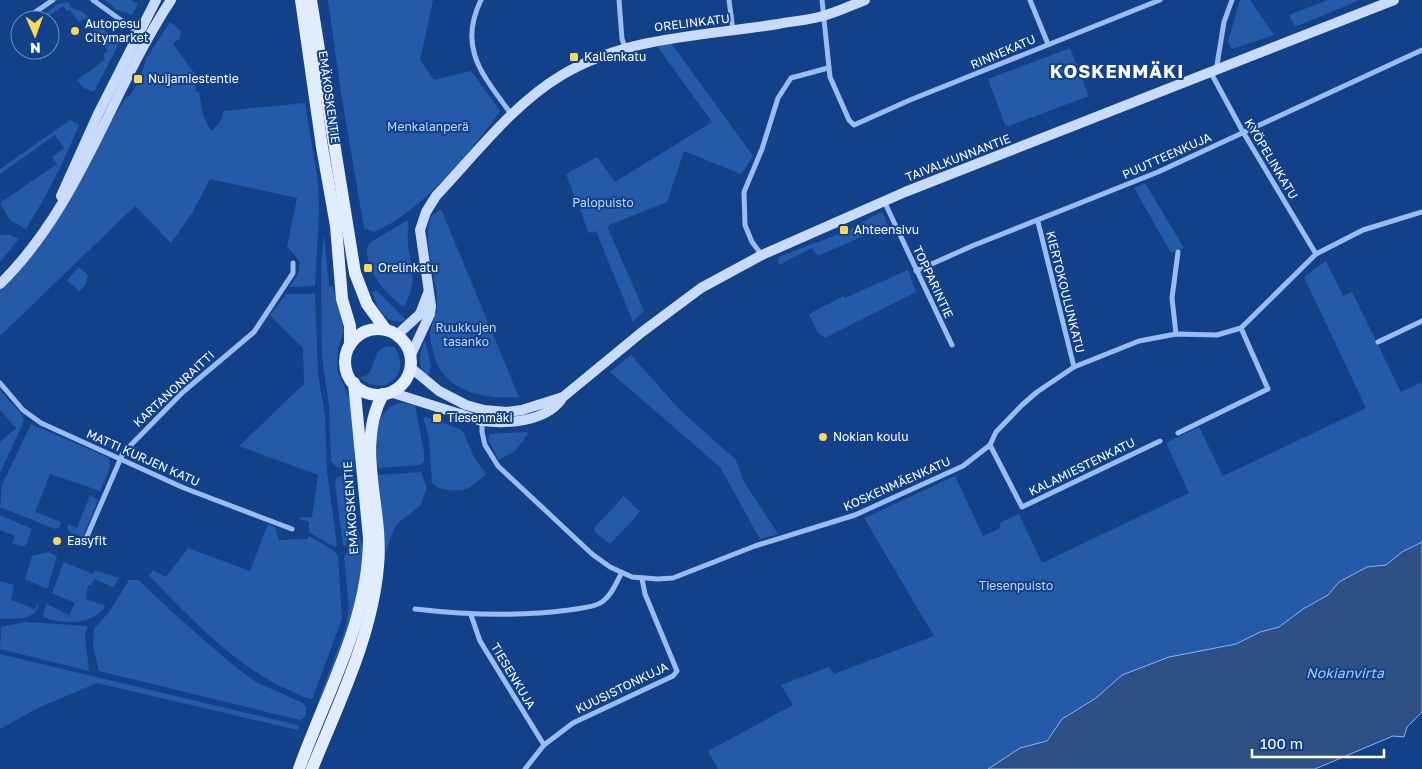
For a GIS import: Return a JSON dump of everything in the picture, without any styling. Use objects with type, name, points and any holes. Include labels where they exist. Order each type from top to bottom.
[{"type":"main road","points":[[54,213],[98,114],[156,0]]},
{"type":"main road","points":[[0,284],[15,269],[73,187],[147,38],[171,0]]},
{"type":"main road","name":"EMÄKOSKENTIE","points":[[301,0],[322,147],[336,226],[342,299],[350,326],[350,345]]},
{"type":"main road","name":"EMÄKOSKENTIE","points":[[311,0],[356,273],[367,304],[392,332]]},
{"type":"main road","name":"ORELINKATU","points":[[410,362],[430,314],[420,238],[426,212],[436,196],[512,115],[560,76],[595,58],[625,47],[666,38],[733,31],[822,17],[866,0]]},
{"type":"main road","name":"TAIVALKUNNANTIE","points":[[387,393],[482,421],[508,422],[536,416],[556,406],[563,397],[635,337],[701,288],[762,255],[884,201],[1394,0]]},
{"type":"main road","points":[[392,332],[420,314],[428,293]]},
{"type":"main road","points":[[376,329],[392,332],[406,345],[410,362],[402,384],[387,393],[367,392],[354,383],[346,369],[345,360],[350,345],[366,331],[376,329]]},
{"type":"main road","name":"TAIVALKUNNANTIE","points":[[410,362],[439,391],[484,410],[507,412],[522,410],[563,397]]},
{"type":"main road","name":"EMÄKOSKENTIE","points":[[299,769],[353,633],[368,563],[368,538],[354,383]]},
{"type":"main road","name":"EMÄKOSKENTIE","points":[[312,769],[352,671],[374,592],[379,540],[370,451],[374,414],[387,393]]},
{"type":"street","points":[[38,10],[52,0]]},
{"type":"street","points":[[93,0],[147,38]]},
{"type":"street","points":[[481,0],[474,14],[470,33],[473,53],[483,76],[512,115]]},
{"type":"street","points":[[619,0],[622,39],[625,47]]},
{"type":"street","points":[[729,0],[733,31]]},
{"type":"street","points":[[762,255],[752,242],[745,225],[743,213],[745,184],[762,149],[778,98],[791,78],[828,68],[822,0]]},
{"type":"street","points":[[1030,0],[1048,44]]},
{"type":"street","name":"RINNEKATU","points":[[828,68],[833,86],[849,120],[854,125],[1048,44],[1160,0]]},
{"type":"street","points":[[1213,72],[1224,22],[1232,0]]},
{"type":"street","name":"PUUTTEENKUJA","points":[[916,271],[972,246],[1038,222],[1158,172],[1422,50]]},
{"type":"street","name":"KYÖPELINKATU","points":[[1213,72],[1243,132],[1316,254]]},
{"type":"street","name":"TOPPARINTIE","points":[[884,201],[952,345]]},
{"type":"street","name":"KOSKENMÄENKATU","points":[[484,410],[482,421],[485,445],[498,466],[592,554],[622,574],[642,579],[673,578],[755,546],[855,515],[963,466],[990,445],[996,432],[1036,392],[1074,367],[1139,341],[1176,334],[1217,335],[1241,328],[1316,254],[1363,230],[1422,212]]},
{"type":"street","name":"KIERTOKOULUNKATU","points":[[1038,222],[1074,367]]},
{"type":"street","points":[[1176,334],[1172,298],[1178,252]]},
{"type":"street","name":"KARTANONRAITTI","points":[[86,541],[120,458],[146,427],[183,392],[254,332],[293,273],[293,263]]},
{"type":"street","points":[[1378,342],[1422,321]]},
{"type":"street","points":[[1178,433],[1268,389],[1241,328]]},
{"type":"street","name":"MATTI KURJEN KATU","points":[[0,383],[32,418],[184,488],[292,529]]},
{"type":"street","name":"KALAMIESTENKATU","points":[[990,445],[1022,507],[1160,441]]},
{"type":"street","points":[[415,609],[471,615],[545,613],[591,607],[601,602],[610,594],[622,574]]},
{"type":"street","name":"KUUSISTONKUJA","points":[[524,769],[544,745],[573,723],[617,704],[673,676],[677,672],[645,594],[642,579]]},
{"type":"street","name":"TIESENKUJA","points":[[471,615],[480,640],[544,745]]},
{"type":"green space","points":[[105,0],[131,0],[138,4],[132,15],[117,10]]},
{"type":"green space","name":"Menkalanperä","points":[[328,0],[433,0],[420,60],[434,80],[471,71],[500,111],[460,162],[427,196],[409,211],[374,232],[364,228],[341,93]]},
{"type":"green space","points":[[1240,0],[1250,0],[1274,35],[1232,49],[1228,42]]},
{"type":"green space","points":[[1328,0],[1360,0],[1295,27],[1289,15]]},
{"type":"green space","points":[[69,2],[70,7],[83,12],[117,41],[118,45],[94,92],[84,88],[77,80],[105,60],[103,55],[108,51],[84,18],[79,22],[70,10],[67,11],[63,6],[57,10],[50,10],[58,4]]},
{"type":"green space","points":[[170,22],[181,31],[180,38],[173,44],[195,74],[196,92],[199,92],[203,115],[211,131],[219,124],[224,111],[305,103],[318,182],[319,212],[315,286],[289,287],[297,276],[300,267],[297,257],[287,247],[297,198],[210,179],[192,213],[171,243],[135,206],[0,336],[0,289],[19,269],[127,96],[130,96],[140,79],[146,59]]},
{"type":"green space","name":"Palopuisto","points":[[671,43],[753,156],[741,174],[684,151],[667,202],[607,226],[644,311],[633,322],[596,231],[589,233],[566,174],[597,157],[615,182],[712,122],[657,46]]},
{"type":"green space","points":[[1070,48],[1089,96],[1006,127],[988,79]]},
{"type":"green space","points":[[70,120],[79,125],[55,178],[26,229],[10,220],[0,203],[57,164],[52,157],[64,148],[55,135],[0,174],[0,169]]},
{"type":"green space","points":[[1145,183],[1184,248],[1171,253],[1134,188]]},
{"type":"green space","name":"Ruukkujen tasanko","points":[[441,209],[519,397],[492,397],[466,390],[454,384],[438,365],[430,337],[437,308],[437,299],[428,238],[431,216]]},
{"type":"green space","points":[[879,213],[883,213],[888,225],[818,256],[812,248],[779,265],[778,260],[781,256],[847,231]]},
{"type":"green space","points":[[408,220],[408,244],[413,279],[411,291],[405,305],[402,306],[376,278],[371,270],[367,252],[369,243]]},
{"type":"green space","points":[[324,234],[329,286],[333,287],[344,331],[338,349],[337,370],[350,399],[353,413],[355,470],[336,467],[331,461],[329,406],[322,357],[321,268]]},
{"type":"green space","points":[[0,235],[9,235],[19,239],[0,262]]},
{"type":"green space","name":"Tiesenpuisto","points":[[1326,261],[1343,296],[1352,292],[1401,392],[1422,382],[1422,542],[1402,552],[1386,565],[1367,567],[1339,582],[1328,595],[1303,609],[1279,627],[1260,632],[1236,644],[1122,675],[1096,698],[1062,719],[1047,741],[1020,748],[988,769],[718,769],[708,751],[793,705],[781,685],[829,667],[834,674],[934,636],[864,518],[955,476],[983,536],[999,529],[1001,522],[1019,514],[1042,563],[1189,493],[1166,443],[1199,427],[1223,476],[1366,408],[1304,277]]},
{"type":"green space","points":[[79,267],[88,275],[85,286],[79,291],[67,280]]},
{"type":"green space","points":[[908,270],[916,292],[825,338],[818,333],[809,314],[844,296],[845,298]]},
{"type":"green space","points":[[377,291],[406,320],[393,321],[384,315],[377,305],[372,292]]},
{"type":"green space","points":[[286,294],[315,294],[318,373],[325,416],[327,472],[337,545],[335,547],[309,532],[309,522],[298,518],[312,517],[318,475],[239,446],[304,384],[303,348],[270,315]]},
{"type":"green space","points":[[425,340],[431,366],[428,377],[420,364],[421,350]]},
{"type":"green space","points":[[387,346],[394,347],[399,356],[400,365],[394,380],[379,386],[370,384],[360,378],[369,374],[378,351]]},
{"type":"green space","points":[[631,355],[680,410],[736,460],[744,482],[778,534],[760,539],[720,467],[610,372]]},
{"type":"green space","points":[[0,390],[22,415],[24,421],[0,473],[0,442],[16,428],[0,410]]},
{"type":"green space","points":[[400,403],[415,405],[424,452],[424,462],[420,465],[378,468],[376,439],[380,421],[384,413]]},
{"type":"green space","points":[[426,417],[462,430],[475,459],[486,474],[472,486],[453,491],[439,488],[432,483],[429,437],[423,418]]},
{"type":"green space","points":[[31,424],[109,458],[110,467],[100,491],[50,474],[35,512],[61,522],[59,528],[55,529],[0,507],[2,485]]},
{"type":"green space","points":[[526,432],[528,434],[515,451],[499,460],[488,439],[490,434]]},
{"type":"green space","points":[[421,472],[427,488],[420,506],[398,523],[393,531],[386,552],[378,475]]},
{"type":"green space","points":[[355,475],[355,506],[351,506],[354,528],[345,546],[343,545],[335,484],[336,478],[340,476]]},
{"type":"green space","points":[[90,495],[98,500],[83,537],[69,532],[67,524],[77,528]]},
{"type":"green space","points":[[624,496],[640,512],[610,544],[595,532],[595,527]]},
{"type":"green space","points":[[0,515],[32,529],[25,547],[12,543],[15,536],[0,530]]},
{"type":"green space","points":[[268,524],[275,527],[279,540],[307,539],[309,536],[333,550],[338,556],[342,619],[312,699],[299,695],[267,679],[248,667],[213,639],[149,576],[153,570],[166,577],[188,548],[250,571]]},
{"type":"green space","points":[[358,530],[364,552],[353,619],[314,723],[313,716],[345,629],[349,609],[344,557]]},
{"type":"green space","points":[[48,552],[57,556],[48,587],[45,588],[25,579],[32,556]]},
{"type":"green space","points":[[64,562],[93,574],[95,570],[119,578],[113,587],[94,579],[91,586],[88,585],[86,599],[104,605],[105,607],[100,613],[77,622],[51,620],[44,617],[43,614],[47,604],[69,615],[75,603],[52,593]]},
{"type":"green space","points":[[129,580],[139,580],[173,613],[233,665],[256,682],[303,703],[307,709],[304,718],[300,720],[99,671],[93,647],[94,629],[110,611]]},
{"type":"green space","points":[[0,581],[14,585],[11,600],[35,609],[39,605],[35,613],[25,618],[0,619]]},
{"type":"green space","points":[[25,622],[88,626],[85,636],[89,671],[0,649],[1,627]]},
{"type":"green space","points":[[0,654],[297,725],[299,728],[298,730],[97,683],[38,708],[0,729]]},
{"type":"water","name":"Nokianvirta","points":[[1422,542],[1422,712],[1407,727],[1404,737],[1393,736],[1315,769],[988,769],[1020,748],[1047,741],[1062,719],[1096,698],[1122,675],[1169,657],[1236,644],[1260,632],[1279,627],[1303,609],[1328,595],[1339,582],[1367,567],[1386,565],[1402,552]]},
{"type":"place","name":"Autopesu Citymarket","points":[[75,31]]},
{"type":"place","name":"Kallenkatu","points":[[574,57]]},
{"type":"place","name":"Nuijamiestentie","points":[[138,79]]},
{"type":"place","name":"Ahteensivu","points":[[844,230]]},
{"type":"place","name":"Orelinkatu","points":[[368,268]]},
{"type":"place","name":"Tiesenmäki","points":[[437,418]]},
{"type":"place","name":"Nokian koulu","points":[[823,437]]},
{"type":"place","name":"Easyfit","points":[[57,541]]},
{"type":"district","name":"KOSKENMÄKI","points":[[1117,72]]}]
